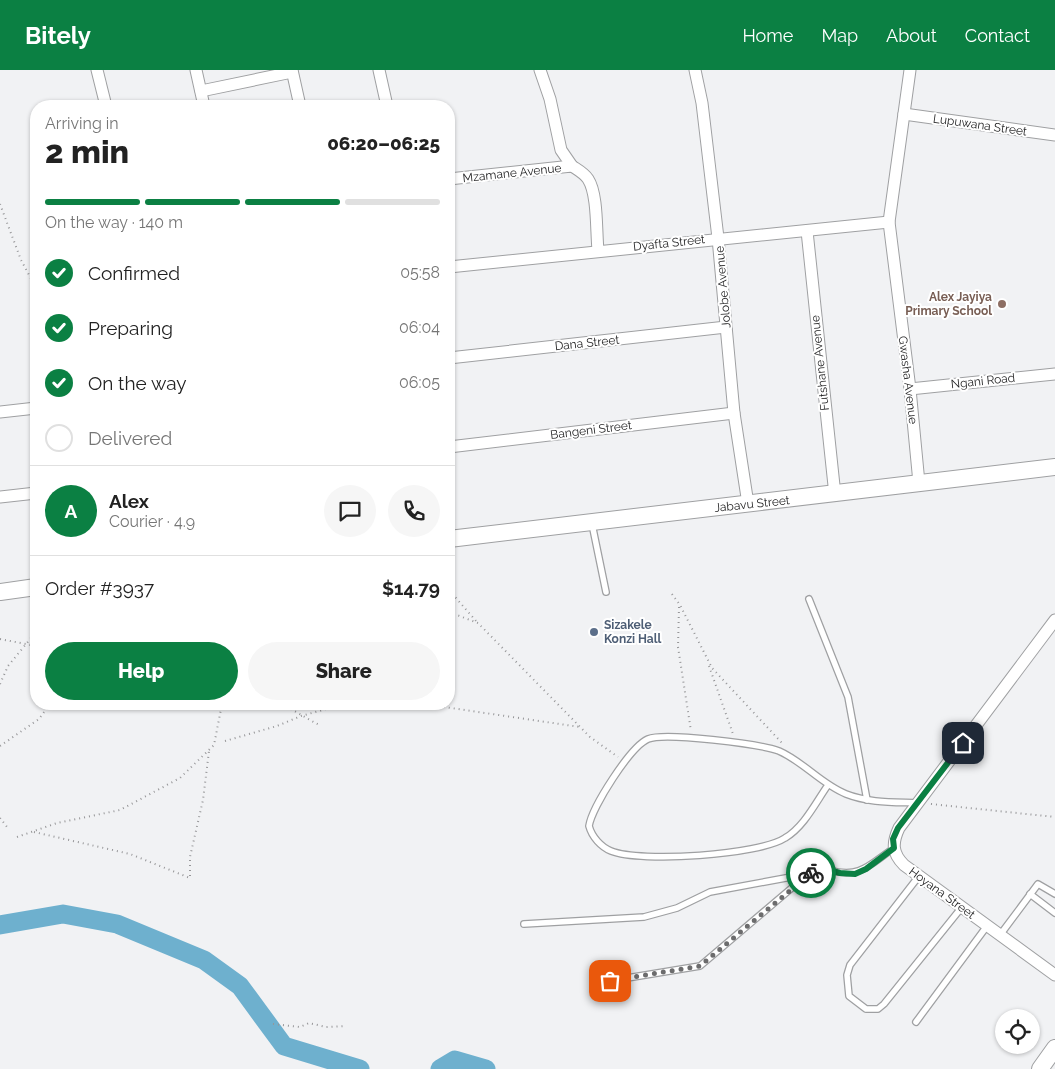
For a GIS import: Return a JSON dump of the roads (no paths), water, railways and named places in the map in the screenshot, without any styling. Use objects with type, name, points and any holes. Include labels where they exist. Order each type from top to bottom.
[{"type":"street","points":[[98,70],[105,100]]},
{"type":"street","points":[[196,70],[203,100]]},
{"type":"street","points":[[379,70],[386,100]]},
{"type":"street","points":[[540,70],[550,99],[561,150],[572,166]]},
{"type":"street","name":"Jolobe Avenue","points":[[695,70],[702,103],[718,238],[734,414],[748,504]]},
{"type":"street","name":"Gwasha Avenue","points":[[910,70],[889,222],[910,389],[919,483]]},
{"type":"street","points":[[201,91],[292,71],[299,100]]},
{"type":"street","name":"Lupuwana Street","points":[[904,114],[1055,135]]},
{"type":"street","name":"Mzamane Avenue","points":[[455,178],[572,166],[584,173],[589,180],[593,192],[598,250]]},
{"type":"street","name":"Dyafta Street","points":[[455,266],[598,250],[889,222]]},
{"type":"street","name":"Futshane Avenue","points":[[807,231],[835,495]]},
{"type":"street","name":"Dana Street","points":[[455,357],[726,328]]},
{"type":"street","name":"Ngani Road","points":[[910,389],[1055,374]]},
{"type":"street","points":[[0,412],[30,409]]},
{"type":"street","name":"Bangeni Street","points":[[455,446],[734,414]]},
{"type":"street","name":"Jabavu Street","points":[[455,538],[835,495],[1055,467]]},
{"type":"street","points":[[0,497],[30,494]]},
{"type":"street","points":[[0,592],[30,588]]},
{"type":"street","points":[[894,848],[893,839],[898,828],[1055,620]]},
{"type":"street","name":"Hoyana Street","points":[[894,848],[896,857],[919,876],[1055,975]]},
{"type":"street","points":[[1040,1069],[1055,1048]]},
{"type":"lane","points":[[592,522],[606,592]]},
{"type":"lane","points":[[809,599],[848,697],[867,800]]},
{"type":"lane","points":[[828,785],[794,832],[776,844],[756,849],[681,857],[612,852],[596,840],[589,826],[598,805],[632,752],[648,739],[692,739],[735,742],[778,751],[797,760],[828,785],[846,794],[867,800],[918,803]]},
{"type":"lane","points":[[524,924],[644,917],[677,908],[710,892],[829,870],[855,874],[866,869],[894,848]]},
{"type":"lane","points":[[610,981],[700,966],[809,874]]},
{"type":"lane","points":[[919,876],[850,965],[847,975],[849,996],[866,1009],[878,1009],[884,1004],[962,907]]},
{"type":"lane","points":[[1000,935],[1039,883],[1055,894]]},
{"type":"lane","points":[[1030,894],[1055,913]]},
{"type":"lane","points":[[916,1022],[987,926]]},
{"type":"waterway","points":[[0,925],[63,914],[117,924],[204,960],[240,986],[284,1046],[360,1069]]},
{"type":"waterway","points":[[440,1069],[455,1060],[486,1069]]},
{"type":"place","name":"Alex Jayiya Primary School","points":[[1002,304]]},
{"type":"place","name":"Sizakele Konzi Hall","points":[[594,632]]}]
